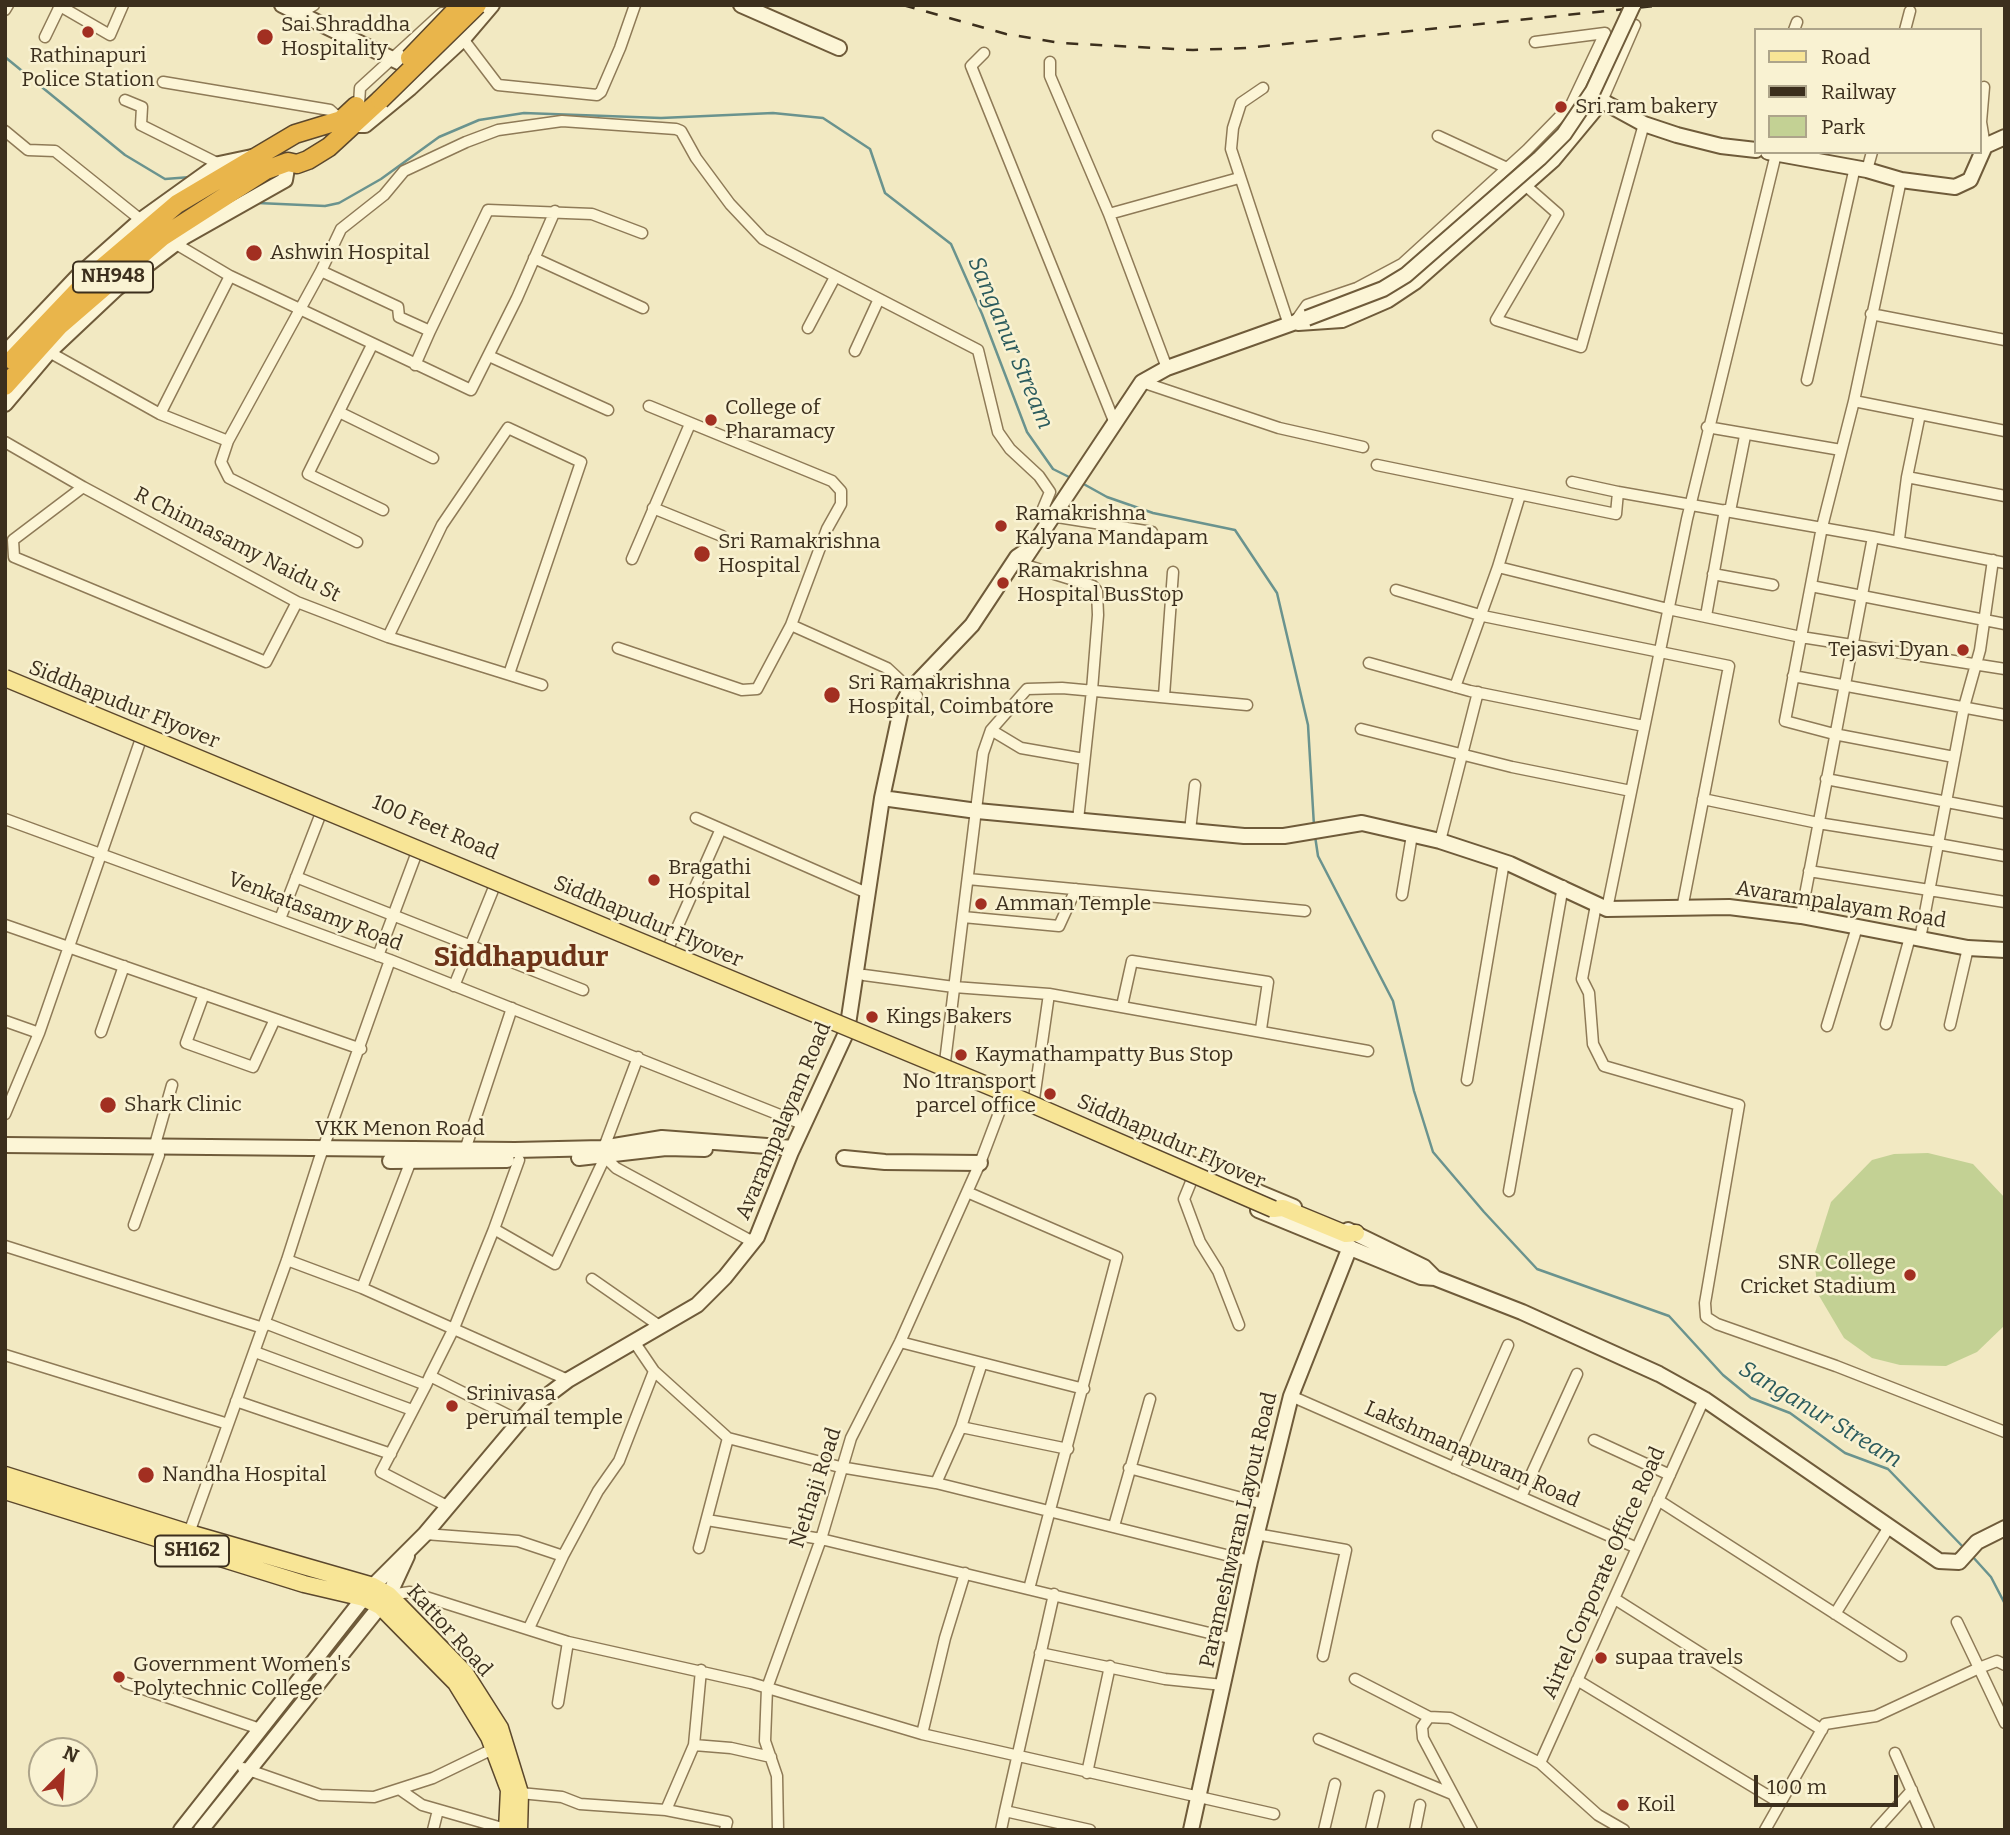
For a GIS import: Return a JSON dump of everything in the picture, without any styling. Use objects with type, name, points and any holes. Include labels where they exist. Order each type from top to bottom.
[{"type":"highway","name":"NH948","points":[[5,386],[59,326],[129,262],[198,211],[229,184],[245,158],[305,132],[347,123],[359,104],[377,96],[461,5]]},
{"type":"highway","name":"NH948","points":[[5,368],[90,278],[177,204],[265,170],[317,155],[347,123],[477,5]]},
{"type":"highway","points":[[305,132],[315,141],[317,155]]},
{"type":"highway","points":[[282,141],[293,163]]},
{"type":"main road","name":"Siddhapudur Flyover","points":[[5,678],[1020,1099],[1273,1209],[1346,1234],[1353,1240]]},
{"type":"main road","name":"Siddhapudur Flyover","points":[[1306,1222],[1327,1239]]},
{"type":"main road","name":"SH162","points":[[5,1475],[369,1592],[385,1601]]},
{"type":"main road","name":"SH162","points":[[5,1491],[304,1584],[369,1592]]},
{"type":"main road","name":"Kattor Road","points":[[385,1601],[456,1684],[500,1746],[520,1793],[511,1830]]},
{"type":"main road","name":"Kattor Road","points":[[500,1746],[509,1790],[511,1830]]},
{"type":"street","points":[[45,37],[59,6],[110,35],[123,5]]},
{"type":"street","points":[[282,5],[424,75]]},
{"type":"street","points":[[299,14],[314,5]]},
{"type":"street","points":[[163,82],[330,110],[347,123],[365,125],[463,39],[492,5]]},
{"type":"street","points":[[463,39],[498,85],[597,95],[601,92],[620,48],[635,5]]},
{"type":"street","points":[[741,5],[839,48]]},
{"type":"street","points":[[914,693],[980,629],[1029,549],[1142,382],[1167,368],[1383,289],[1406,275],[1541,158],[1564,134],[1593,91],[1633,5]]},
{"type":"street","points":[[359,104],[360,88],[445,8]]},
{"type":"street","points":[[1906,28],[1910,11]]},
{"type":"street","points":[[1297,322],[1309,324],[1342,320],[1388,300],[1415,282],[1553,160],[1602,101],[1635,25]]},
{"type":"street","points":[[1297,322],[1307,305],[1357,288],[1402,264],[1507,168],[1571,105],[1605,33],[1535,42]]},
{"type":"street","points":[[984,53],[971,66],[1114,421]]},
{"type":"street","points":[[1050,62],[1050,76],[1109,214],[1167,368]]},
{"type":"street","points":[[1982,110],[1984,87]]},
{"type":"street","points":[[1263,88],[1241,103],[1233,128],[1231,149],[1239,178],[1297,322]]},
{"type":"street","points":[[125,100],[142,107],[141,125],[229,184]]},
{"type":"street","points":[[1602,101],[1644,124],[1721,146],[1755,147]]},
{"type":"street","points":[[357,542],[229,478],[221,462],[228,441],[321,271],[341,229],[384,195],[404,172],[498,130],[562,121],[681,131],[696,158],[750,227],[763,239],[878,301],[978,350],[998,432],[1010,449],[1039,476],[1050,492],[1042,511],[1051,517],[1152,532]]},
{"type":"street","points":[[1525,185],[1558,214],[1496,320],[1581,347],[1644,124]]},
{"type":"street","points":[[1982,128],[1985,146],[1982,153]]},
{"type":"street","points":[[5,131],[8,137],[28,150],[55,151],[141,220]]},
{"type":"street","points":[[1438,136],[1507,168]]},
{"type":"street","points":[[1985,146],[2005,137]]},
{"type":"street","points":[[1772,154],[1690,503],[1631,791],[1583,979],[1589,993],[1592,1044],[1604,1066],[1739,1105],[1704,1303],[1706,1317],[1717,1324],[1836,1366],[2005,1432]]},
{"type":"street","points":[[1778,154],[1861,169],[1901,180],[1955,187],[1970,180],[1981,154]]},
{"type":"street","points":[[1807,380],[1861,169],[1871,154]]},
{"type":"street","points":[[1109,214],[1239,178]]},
{"type":"street","points":[[1901,180],[1854,401],[1822,527],[1785,721],[1834,734],[1955,757]]},
{"type":"street","points":[[5,353],[78,276],[141,220],[180,192],[229,184]]},
{"type":"street","points":[[5,404],[49,352],[117,288],[176,244],[229,184]]},
{"type":"street","points":[[415,365],[488,210],[592,214],[642,233]]},
{"type":"street","points":[[176,244],[230,276],[471,390],[555,211]]},
{"type":"street","points":[[534,258],[643,307]]},
{"type":"street","points":[[321,271],[398,307],[399,317],[430,331]]},
{"type":"street","points":[[160,414],[230,276]]},
{"type":"street","points":[[808,328],[835,277]]},
{"type":"street","points":[[855,351],[878,301]]},
{"type":"street","points":[[1871,314],[2005,340]]},
{"type":"street","points":[[372,345],[309,474],[383,510]]},
{"type":"street","points":[[49,352],[160,414],[228,441]]},
{"type":"street","points":[[489,356],[608,410]]},
{"type":"street","points":[[1142,382],[1279,428],[1363,447]]},
{"type":"street","points":[[1854,401],[2005,431]]},
{"type":"street","points":[[618,648],[743,690],[757,688],[767,675],[791,625],[827,529],[841,505],[841,491],[832,481],[649,406]]},
{"type":"street","points":[[339,412],[433,458]]},
{"type":"street","points":[[1899,539],[1907,477],[1920,414]]},
{"type":"street","points":[[632,559],[690,424]]},
{"type":"street","points":[[1707,427],[1745,436],[1841,450]]},
{"type":"street","points":[[388,637],[442,525],[508,428],[581,462],[509,674]]},
{"type":"street","points":[[1706,616],[1745,436]]},
{"type":"street","name":"R Chinnasamy Naidu St","points":[[5,442],[83,487],[297,601],[388,637],[541,685]]},
{"type":"street","points":[[1377,465],[1616,514],[1618,492]]},
{"type":"street","points":[[1907,477],[2005,496]]},
{"type":"street","points":[[1572,482],[1873,537],[1899,539],[2005,563]]},
{"type":"street","points":[[83,487],[13,540],[14,556],[265,662],[297,601]]},
{"type":"street","points":[[1455,687],[1483,616],[1520,495]]},
{"type":"street","points":[[653,508],[722,536]]},
{"type":"street","points":[[1801,916],[1873,537]]},
{"type":"street","points":[[851,1026],[864,975],[886,798],[914,693],[1003,583],[1017,557],[1029,549]]},
{"type":"street","points":[[1886,1024],[1930,888],[1964,707],[1985,621],[1993,560]]},
{"type":"street","points":[[1022,564],[1093,586],[1097,591],[1098,615],[1092,690],[1078,820]]},
{"type":"street","points":[[1498,567],[1668,609],[1801,637],[2005,669]]},
{"type":"street","points":[[1164,696],[1173,572]]},
{"type":"street","points":[[1713,575],[1773,585]]},
{"type":"street","points":[[1811,586],[2005,624]]},
{"type":"street","points":[[1396,590],[1483,616],[1729,666],[1682,909]]},
{"type":"street","points":[[791,625],[887,668],[914,693]]},
{"type":"street","points":[[1369,663],[1455,687],[1644,726]]},
{"type":"street","points":[[1793,676],[2005,715]]},
{"type":"street","name":"100 Feet Road","points":[[5,678],[668,946],[851,1026]]},
{"type":"street","points":[[945,1062],[983,752],[991,730],[1027,689],[1092,690],[1247,705]]},
{"type":"street","points":[[1440,841],[1478,692]]},
{"type":"street","points":[[1361,729],[1462,755],[1631,791]]},
{"type":"street","points":[[991,730],[1021,748],[1084,760]]},
{"type":"street","points":[[5,1114],[39,1032],[142,735]]},
{"type":"street","name":"100 Feet Road","points":[[142,735],[495,885],[851,1026]]},
{"type":"street","points":[[1826,779],[1945,804],[2005,813]]},
{"type":"street","points":[[1190,831],[1195,785]]},
{"type":"street","name":"Avarampalayam Road","points":[[181,1830],[369,1592],[425,1534],[531,1408],[568,1380],[697,1305],[725,1277],[753,1242],[792,1150],[851,1026],[867,893],[886,798],[977,811],[1190,831],[1284,836],[1363,823],[1440,841],[1504,862],[1563,886],[1602,907],[1729,907],[1801,916],[1968,948],[2005,950]]},
{"type":"street","points":[[1703,799],[2005,856]]},
{"type":"street","points":[[280,919],[321,813]]},
{"type":"street","points":[[696,818],[720,831],[867,893]]},
{"type":"street","name":"Venkatasamy Road","points":[[5,819],[390,960],[805,1125]]},
{"type":"street","points":[[668,946],[720,831]]},
{"type":"street","points":[[1402,895],[1412,835]]},
{"type":"street","points":[[378,956],[417,852]]},
{"type":"street","points":[[1467,1080],[1504,862]]},
{"type":"street","points":[[1809,871],[1930,888],[2005,902]]},
{"type":"street","points":[[296,877],[392,917],[472,944],[583,989]]},
{"type":"street","points":[[968,879],[1305,911]]},
{"type":"street","points":[[454,986],[495,885]]},
{"type":"street","points":[[1509,1191],[1563,886]]},
{"type":"street","points":[[963,917],[1059,926],[1076,889]]},
{"type":"street","points":[[5,925],[361,1049]]},
{"type":"street","points":[[1828,1026],[1857,927]]},
{"type":"street","points":[[1950,1025],[1968,948]]},
{"type":"street","points":[[189,1533],[255,1352],[320,1155],[361,1049],[390,960]]},
{"type":"street","points":[[1122,1006],[1132,961],[1268,982],[1261,1029]]},
{"type":"street","points":[[101,1032],[124,966]]},
{"type":"street","points":[[864,975],[954,987],[1049,995],[1122,1006],[1261,1029],[1368,1051]]},
{"type":"street","points":[[204,994],[186,1043],[253,1067],[275,1019]]},
{"type":"street","points":[[1034,1099],[1049,995]]},
{"type":"street","points":[[465,1150],[512,1008]]},
{"type":"street","points":[[5,1021],[39,1032]]},
{"type":"street","points":[[851,1026],[945,1062],[1191,1182],[1327,1239],[1353,1240]]},
{"type":"street","points":[[851,1026],[1007,1093],[1034,1099],[1353,1240],[1424,1267],[1435,1278],[1545,1322],[1659,1374],[1704,1398],[1939,1561],[1959,1562],[1978,1542],[2005,1528]]},
{"type":"street","points":[[494,1229],[555,1264],[603,1152],[638,1057]]},
{"type":"street","points":[[134,1225],[172,1085]]},
{"type":"street","name":"Nethaji Road","points":[[778,1830],[777,1776],[765,1741],[767,1688],[821,1539],[840,1467],[851,1438],[900,1342],[980,1163],[1007,1093]]},
{"type":"street","name":"VKK Menon Road","points":[[5,1145],[519,1160],[603,1152],[662,1138],[792,1150]]},
{"type":"street","name":"VKK Menon Road","points":[[412,1156],[465,1150],[603,1152]]},
{"type":"street","name":"VKK Menon Road","points":[[5,1153],[156,1151]]},
{"type":"street","points":[[603,1152],[616,1168],[753,1242]]},
{"type":"street","points":[[362,1288],[412,1156]]},
{"type":"street","points":[[844,1158],[885,1162],[980,1163]]},
{"type":"street","points":[[447,1506],[382,1472],[454,1328],[519,1160]]},
{"type":"street","points":[[1191,1182],[1184,1199],[1200,1242],[1218,1271],[1239,1325]]},
{"type":"street","points":[[967,1192],[1117,1257],[1069,1449],[1029,1589]]},
{"type":"street","name":"Parameshwaran Layout Road","points":[[1191,1830],[1256,1534],[1291,1396],[1353,1240]]},
{"type":"street","points":[[5,1246],[264,1325],[428,1380],[520,1421]]},
{"type":"street","points":[[287,1260],[362,1288],[568,1380]]},
{"type":"street","points":[[592,1279],[661,1327]]},
{"type":"street","points":[[900,1342],[1084,1389]]},
{"type":"street","points":[[635,1343],[654,1371],[728,1438],[840,1467],[936,1483],[1051,1510],[1250,1561]]},
{"type":"street","points":[[1454,1468],[1508,1345]]},
{"type":"street","points":[[255,1352],[412,1410]]},
{"type":"street","points":[[5,1355],[228,1424]]},
{"type":"street","points":[[936,1483],[961,1427],[982,1363]]},
{"type":"street","points":[[530,1628],[563,1556],[598,1491],[619,1461],[654,1371]]},
{"type":"street","points":[[1521,1497],[1577,1374]]},
{"type":"street","name":"Lakshmanapuram Road","points":[[1291,1396],[1637,1548]]},
{"type":"street","name":"Airtel Corporate Office Road","points":[[1540,1763],[1704,1398]]},
{"type":"street","points":[[1114,1526],[1150,1399]]},
{"type":"street","points":[[236,1401],[391,1454]]},
{"type":"street","points":[[961,1427],[1069,1449]]},
{"type":"street","points":[[699,1548],[728,1438]]},
{"type":"street","points":[[1594,1440],[1670,1475]]},
{"type":"street","points":[[1129,1468],[1264,1504]]},
{"type":"street","points":[[1658,1500],[1901,1656]]},
{"type":"street","points":[[707,1520],[821,1539],[1234,1639]]},
{"type":"street","points":[[1835,1614],[1889,1527]]},
{"type":"street","points":[[425,1534],[518,1541],[563,1556]]},
{"type":"street","points":[[1256,1534],[1346,1550],[1323,1656]]},
{"type":"street","points":[[201,1830],[385,1601],[411,1549]]},
{"type":"street","points":[[922,1734],[945,1638],[965,1573]]},
{"type":"street","points":[[385,1601],[410,1592],[568,1642],[701,1670],[922,1734],[1274,1814]]},
{"type":"street","points":[[1001,1830],[1054,1594]]},
{"type":"street","points":[[1615,1599],[1822,1730]]},
{"type":"street","points":[[1957,1622],[2005,1723]]},
{"type":"street","points":[[558,1703],[568,1642]]},
{"type":"street","points":[[1040,1653],[1166,1679],[1223,1685]]},
{"type":"street","points":[[1765,1830],[1825,1724],[1876,1716],[1979,1668],[1997,1661],[2005,1665]]},
{"type":"street","points":[[1087,1773],[1110,1666]]},
{"type":"street","points":[[666,1810],[694,1745],[701,1670]]},
{"type":"street","points":[[1354,1679],[1429,1717],[1450,1718],[1540,1763],[1598,1815],[1624,1830]]},
{"type":"street","points":[[1577,1680],[1780,1803]]},
{"type":"street","points":[[125,1684],[260,1728]]},
{"type":"street","points":[[1429,1717],[1422,1727],[1423,1738],[1472,1830]]},
{"type":"street","points":[[1319,1739],[1453,1794]]},
{"type":"street","points":[[694,1745],[731,1748],[771,1757]]},
{"type":"street","points":[[234,1762],[250,1772],[320,1795],[374,1797],[433,1778],[500,1746]]},
{"type":"street","points":[[1895,1753],[1929,1830]]},
{"type":"street","points":[[1324,1830],[1335,1784]]},
{"type":"street","points":[[399,1789],[422,1805],[511,1830]]},
{"type":"street","points":[[1876,1830],[1912,1790]]},
{"type":"street","points":[[520,1793],[562,1797],[580,1804],[666,1810],[727,1822],[725,1830]]},
{"type":"street","points":[[1371,1830],[1379,1796]]},
{"type":"street","points":[[1415,1830],[1420,1805]]},
{"type":"street","points":[[433,1830],[438,1810]]},
{"type":"street","points":[[1005,1811],[1090,1830]]},
{"type":"green space","name":"SNR College Cricket Stadium","points":[[1928,1153],[1973,1164],[2005,1198],[2005,1325],[1977,1352],[1946,1366],[1900,1365],[1872,1358],[1844,1338],[1818,1294],[1814,1256],[1831,1202],[1872,1160],[1894,1154]]},
{"type":"waterway","name":"Sanganur Stream","points":[[5,57],[125,155],[165,179],[191,177]]},
{"type":"waterway","name":"Sanganur Stream","points":[[258,203],[325,206],[339,203],[381,179],[439,137],[479,120],[524,113],[661,118],[773,113],[823,118],[870,149],[885,193],[951,244],[982,314],[1027,432],[1053,469],[1071,478]]},
{"type":"waterway","name":"Sanganur Stream","points":[[1080,482],[1107,497],[1153,513],[1235,530],[1277,593],[1308,725],[1314,826]]},
{"type":"waterway","name":"Sanganur Stream","points":[[1315,836],[1318,856],[1393,1001],[1414,1091],[1433,1152],[1484,1212],[1537,1269],[1669,1316],[1723,1375],[1751,1398],[1790,1413],[1845,1453],[1888,1469],[1965,1549]]},
{"type":"waterway","name":"Sanganur Stream","points":[[1972,1556],[1991,1577],[2005,1604]]},
{"type":"railway","points":[[903,5],[1006,34],[1061,43],[1193,50],[1246,48],[1664,5]]},
{"type":"place","name":"Rathinapuri Police Station","points":[[88,32]]},
{"type":"place","name":"Sai Shraddha Hospitality","points":[[265,37]]},
{"type":"place","name":"Sri ram bakery","points":[[1561,107]]},
{"type":"place","name":"Ashwin Hospital","points":[[254,253]]},
{"type":"place","name":"College of Pharamacy","points":[[711,420]]},
{"type":"place","name":"Ramakrishna Kalyana Mandapam","points":[[1001,526]]},
{"type":"place","name":"Sri Ramakrishna Hospital","points":[[702,554]]},
{"type":"place","name":"Ramakrishna Hospital BusStop","points":[[1003,583]]},
{"type":"place","name":"Tejasvi Dyan","points":[[1963,650]]},
{"type":"place","name":"Sri Ramakrishna Hospital, Coimbatore","points":[[832,695]]},
{"type":"place","name":"Bragathi Hospital","points":[[654,880]]},
{"type":"place","name":"Amman Temple","points":[[981,904]]},
{"type":"place","name":"Kings Bakers","points":[[872,1017]]},
{"type":"place","name":"Kaymathampatty Bus Stop","points":[[961,1055]]},
{"type":"place","name":"No 1transport parcel office","points":[[1050,1094]]},
{"type":"place","name":"Shark Clinic","points":[[108,1105]]},
{"type":"place","name":"SNR College Cricket Stadium","points":[[1910,1275]]},
{"type":"place","name":"Srinivasa perumal temple","points":[[452,1406]]},
{"type":"place","name":"Nandha Hospital","points":[[146,1475]]},
{"type":"place","name":"supaa travels","points":[[1601,1658]]},
{"type":"place","name":"Government Women's Polytechnic College","points":[[119,1677]]},
{"type":"place","name":"Koil","points":[[1623,1805]]},
{"type":"district","name":"Siddhapudur","points":[[521,958]]}]
